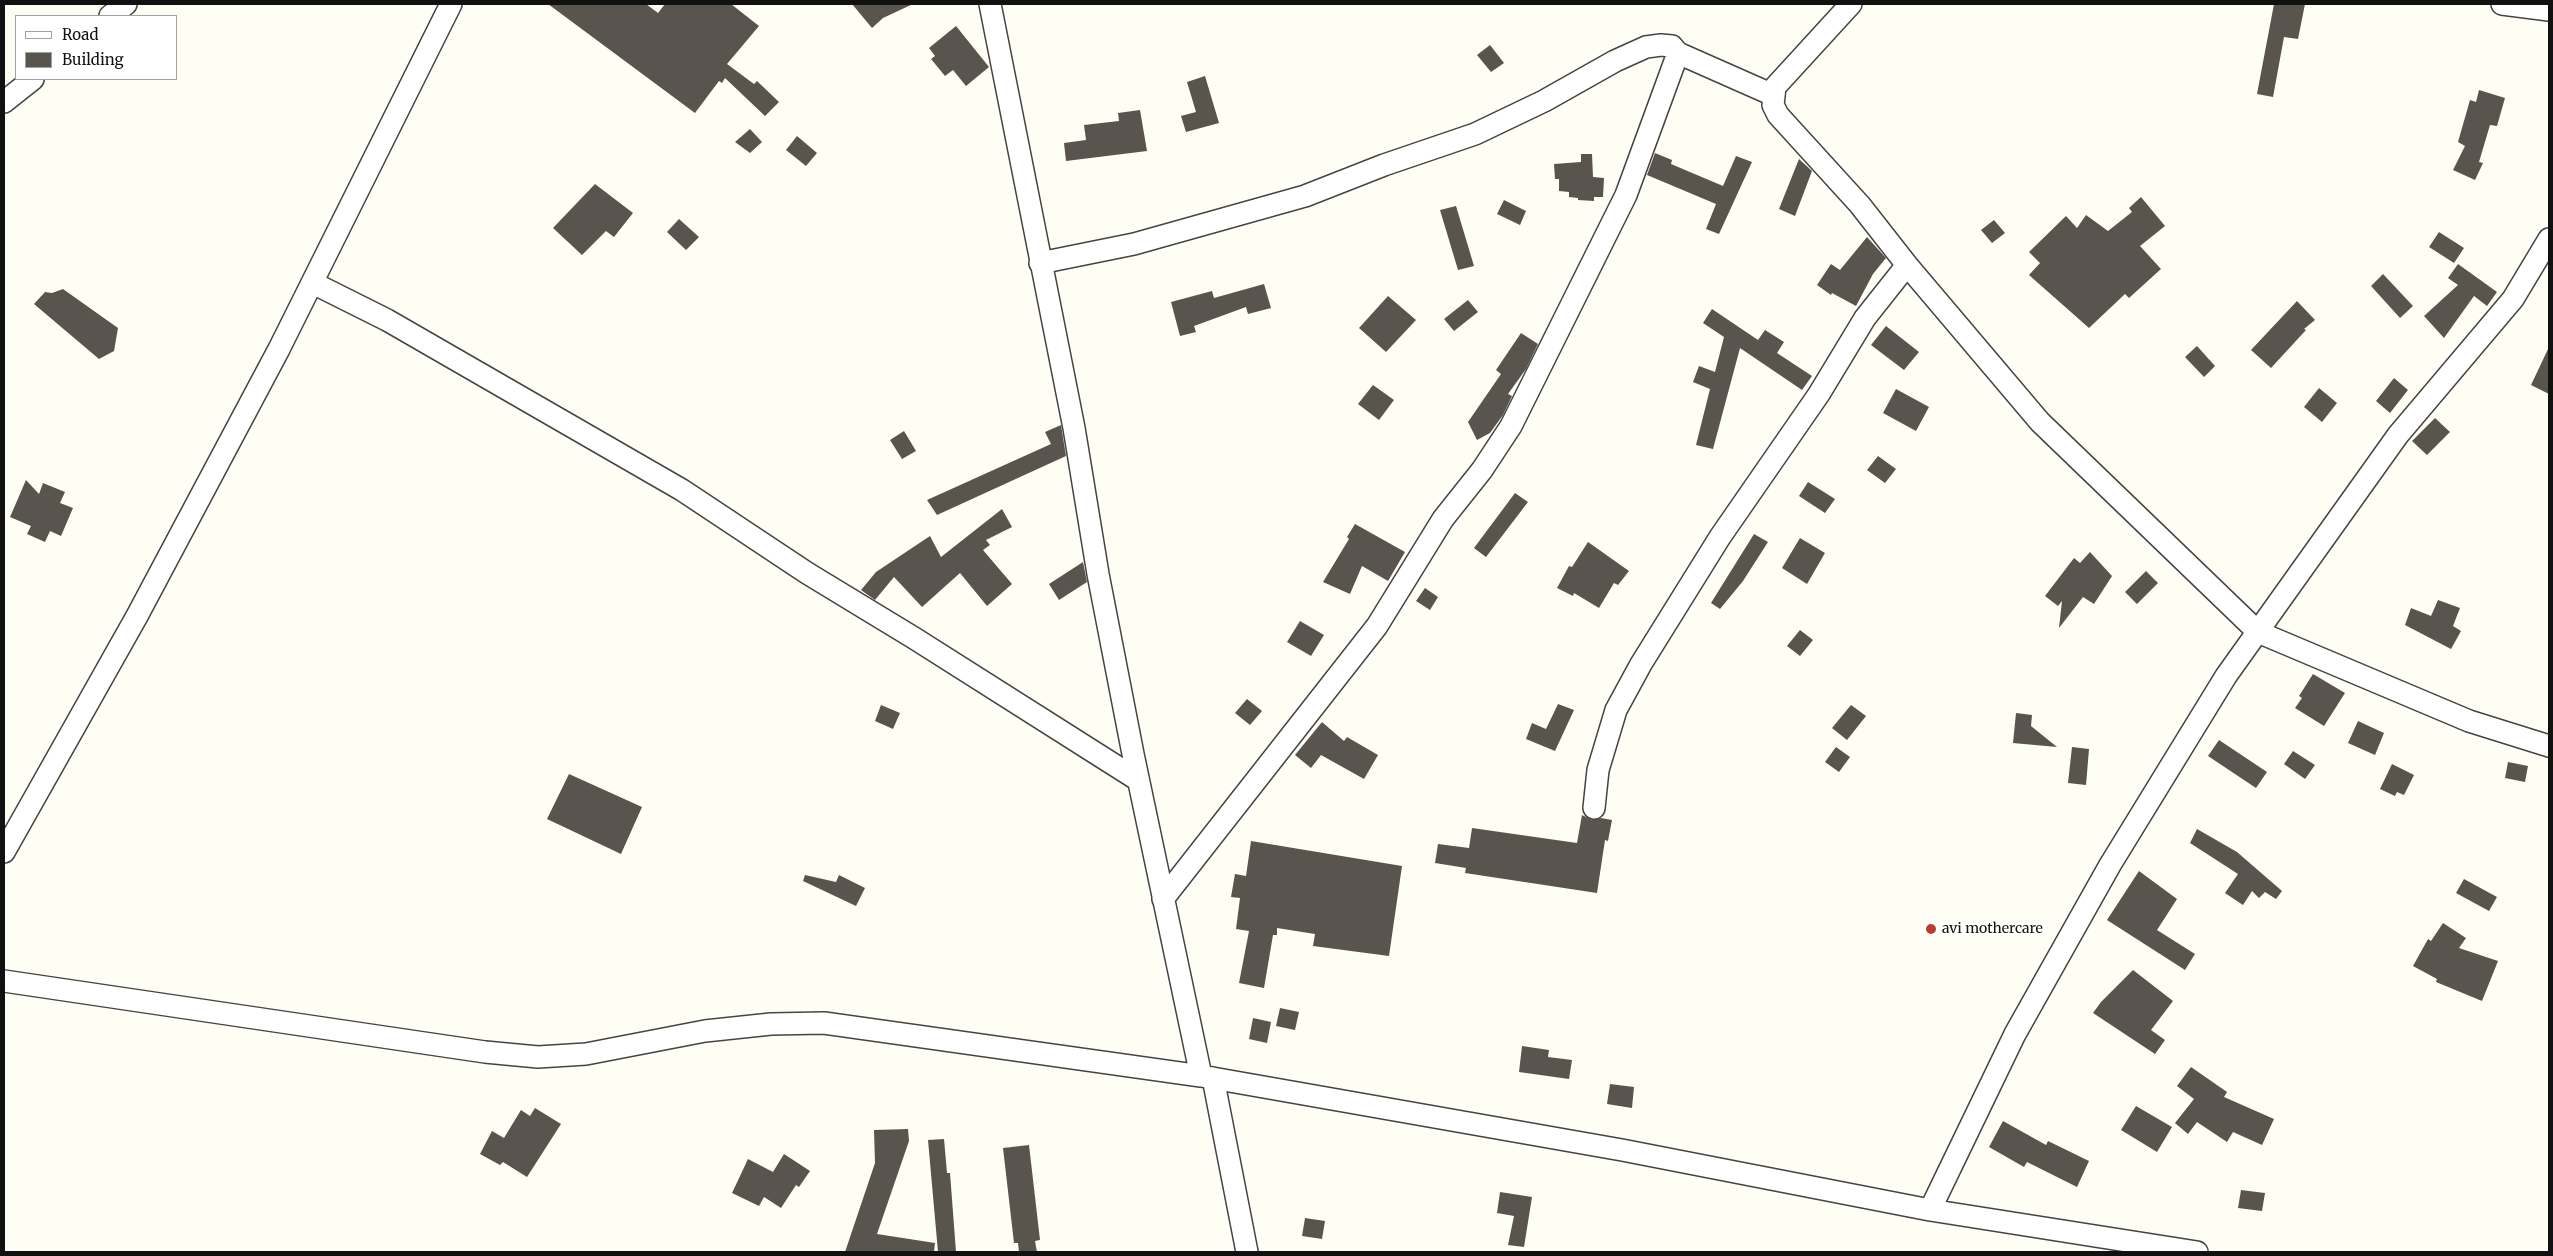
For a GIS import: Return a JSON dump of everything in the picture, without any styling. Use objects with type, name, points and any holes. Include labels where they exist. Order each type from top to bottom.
[{"type":"street","points":[[111,15],[126,4]]},
{"type":"street","points":[[4,852],[137,616],[313,282],[451,4]]},
{"type":"street","points":[[990,4],[1074,428],[1098,574],[1138,780],[1163,899],[1207,1077],[1247,1252]]},
{"type":"street","points":[[1851,4],[1775,87],[1773,105],[1778,115],[1860,205],[1907,265],[2040,422],[2258,632],[2469,721],[2549,746]]},
{"type":"street","points":[[2515,5],[2549,10]]},
{"type":"street","points":[[1040,263],[1134,244],[1305,196],[1384,165],[1475,134],[1544,101],[1615,61],[1646,47],[1672,46],[1678,53],[1773,95]]},
{"type":"street","points":[[1163,899],[1377,626],[1443,519],[1482,470],[1511,426],[1626,194],[1678,53]]},
{"type":"street","points":[[4,102],[32,80]]},
{"type":"street","points":[[1930,1210],[2015,1034],[2110,865],[2226,676],[2398,435],[2513,299],[2549,239]]},
{"type":"street","points":[[1594,808],[1598,770],[1616,710],[1646,656],[1720,537],[1818,394],[1865,318],[1907,265]]},
{"type":"street","points":[[313,282],[387,320],[682,490],[807,572],[1138,780]]},
{"type":"street","points":[[4,981],[538,1058],[586,1054],[705,1032],[771,1024],[824,1023],[1207,1077],[1622,1150],[1930,1210],[2197,1252]]},
{"type":"building","points":[[548,4],[646,4],[658,13],[665,4],[731,4],[759,26],[727,64],[754,84],[757,81],[779,102],[765,116],[725,78],[722,83],[719,81],[695,113]]},
{"type":"building","points":[[852,4],[913,4],[883,18],[872,28]]},
{"type":"building","points":[[2274,4],[2305,4],[2298,39],[2284,37],[2273,97],[2257,94]]},
{"type":"building","points":[[956,26],[989,67],[966,86],[953,70],[945,76],[931,59],[935,56],[929,48]]},
{"type":"building","points":[[1490,45],[1504,63],[1491,72],[1477,55]]},
{"type":"building","points":[[1205,76],[1219,123],[1186,132],[1181,116],[1196,112],[1187,82]]},
{"type":"building","points":[[2479,90],[2505,98],[2497,126],[2490,125],[2479,162],[2483,163],[2475,180],[2453,170],[2465,146],[2458,142],[2470,100],[2476,102]]},
{"type":"building","points":[[1140,110],[1147,151],[1066,161],[1064,143],[1086,140],[1084,125],[1119,121],[1118,113]]},
{"type":"building","points":[[750,129],[762,142],[750,153],[735,142]]},
{"type":"building","points":[[797,136],[817,153],[806,166],[786,150]]},
{"type":"building","points":[[1655,153],[1672,160],[1671,164],[1723,186],[1736,156],[1752,162],[1719,234],[1706,229],[1716,204],[1647,175]]},
{"type":"building","points":[[1581,154],[1592,154],[1593,177],[1604,178],[1603,197],[1594,197],[1594,201],[1578,200],[1578,198],[1569,197],[1569,192],[1559,191],[1559,179],[1555,179],[1554,164],[1581,162]]},
{"type":"building","points":[[1799,159],[1812,171],[1795,216],[1779,209]]},
{"type":"building","points":[[595,184],[633,213],[614,237],[606,231],[582,255],[553,228]]},
{"type":"building","points":[[2141,197],[2165,226],[2140,246],[2161,269],[2129,298],[2125,294],[2089,328],[2029,275],[2040,263],[2029,252],[2066,216],[2077,228],[2086,215],[2108,231],[2132,212],[2129,208]]},
{"type":"building","points":[[1504,200],[1526,211],[1520,225],[1497,214]]},
{"type":"building","points":[[1456,206],[1474,266],[1458,270],[1440,210]]},
{"type":"building","points":[[679,219],[699,237],[686,250],[667,232]]},
{"type":"building","points":[[1994,220],[2005,233],[1992,243],[1981,230]]},
{"type":"building","points":[[2439,232],[2464,248],[2454,263],[2429,247]]},
{"type":"building","points":[[1867,237],[1886,258],[1873,274],[1856,306],[1832,293],[1831,295],[1817,285],[1831,264],[1840,270]]},
{"type":"building","points":[[2458,264],[2497,292],[2487,306],[2474,296],[2444,338],[2424,316],[2458,285],[2448,278]]},
{"type":"building","points":[[2383,274],[2413,306],[2400,318],[2371,286]]},
{"type":"building","points":[[1264,284],[1271,308],[1248,314],[1246,307],[1194,326],[1196,332],[1180,336],[1171,302],[1212,291],[1214,298]]},
{"type":"building","points":[[63,289],[118,328],[114,351],[99,359],[34,304],[45,292],[52,293]]},
{"type":"building","points":[[1388,296],[1416,320],[1386,352],[1359,328]]},
{"type":"building","points":[[1468,300],[1478,312],[1454,331],[1444,319]]},
{"type":"building","points":[[2297,301],[2315,320],[2304,329],[2306,330],[2271,368],[2251,350]]},
{"type":"building","points":[[1712,309],[1758,340],[1765,330],[1784,342],[1777,353],[1812,376],[1802,390],[1740,348],[1713,449],[1696,445],[1710,389],[1693,382],[1699,366],[1715,372],[1724,337],[1703,323]]},
{"type":"building","points":[[1886,326],[1919,352],[1904,370],[1871,345]]},
{"type":"building","points":[[1521,333],[1538,344],[1526,369],[1508,394],[1512,396],[1503,415],[1490,433],[1477,440],[1468,422],[1501,374],[1496,370]]},
{"type":"building","points":[[2197,346],[2215,366],[2204,377],[2185,357]]},
{"type":"building","points":[[2549,347],[2549,394],[2531,385]]},
{"type":"building","points":[[2394,378],[2408,390],[2390,413],[2376,401]]},
{"type":"building","points":[[1373,385],[1394,400],[1379,420],[1358,404]]},
{"type":"building","points":[[2319,388],[2337,403],[2322,422],[2304,407]]},
{"type":"building","points":[[1896,389],[1929,407],[1916,431],[1883,413]]},
{"type":"building","points":[[2435,418],[2450,432],[2427,455],[2412,441]]},
{"type":"building","points":[[1061,425],[1066,456],[937,515],[927,500],[1051,444],[1045,432]]},
{"type":"building","points":[[904,431],[916,451],[902,459],[890,440]]},
{"type":"building","points":[[1878,456],[1896,469],[1885,483],[1867,470]]},
{"type":"building","points":[[26,480],[39,494],[43,483],[65,492],[60,503],[73,508],[61,536],[50,531],[45,542],[27,534],[31,526],[10,517]]},
{"type":"building","points":[[1808,482],[1835,499],[1825,513],[1799,496]]},
{"type":"building","points":[[1515,493],[1528,502],[1486,557],[1474,548]]},
{"type":"building","points":[[1002,509],[1012,527],[986,540],[990,545],[983,550],[1012,584],[987,606],[960,573],[922,607],[894,577],[875,600],[861,590],[876,572],[930,536],[941,557]]},
{"type":"building","points":[[1355,524],[1405,552],[1388,581],[1362,566],[1350,594],[1323,582],[1349,539],[1347,537]]},
{"type":"building","points":[[1754,534],[1768,542],[1743,581],[1720,609],[1711,603]]},
{"type":"building","points":[[1800,538],[1825,553],[1807,584],[1782,568]]},
{"type":"building","points":[[1588,542],[1629,571],[1618,585],[1614,583],[1599,608],[1574,593],[1573,596],[1557,588],[1569,566],[1572,567]]},
{"type":"building","points":[[2090,552],[2112,576],[2094,604],[2083,597],[2059,628],[2062,601],[2058,606],[2045,596],[2074,558],[2080,563]]},
{"type":"building","points":[[1083,562],[1087,582],[1059,600],[1049,584]]},
{"type":"building","points":[[2146,571],[2158,583],[2137,604],[2125,592]]},
{"type":"building","points":[[1425,588],[1438,597],[1430,610],[1416,601]]},
{"type":"building","points":[[2438,600],[2460,608],[2453,626],[2461,631],[2451,649],[2405,625],[2411,608],[2431,616]]},
{"type":"building","points":[[1300,621],[1324,635],[1311,656],[1287,642]]},
{"type":"building","points":[[1800,630],[1813,640],[1800,656],[1787,646]]},
{"type":"building","points":[[2313,674],[2345,693],[2324,726],[2295,708],[2302,698],[2299,696]]},
{"type":"building","points":[[1247,699],[1262,711],[1250,725],[1235,713]]},
{"type":"building","points":[[1558,704],[1574,710],[1555,751],[1526,739],[1532,723],[1546,729]]},
{"type":"building","points":[[881,705],[900,713],[893,729],[875,721]]},
{"type":"building","points":[[1851,705],[1866,716],[1847,740],[1832,728]]},
{"type":"building","points":[[2016,713],[2032,715],[2031,726],[2057,747],[2013,743]]},
{"type":"building","points":[[2358,721],[2384,733],[2375,755],[2348,743]]},
{"type":"building","points":[[1322,722],[1344,741],[1347,737],[1378,755],[1364,779],[1321,755],[1311,768],[1295,755]]},
{"type":"building","points":[[2219,740],[2267,772],[2256,788],[2208,756]]},
{"type":"building","points":[[1836,747],[1850,757],[1839,772],[1825,762]]},
{"type":"building","points":[[2072,747],[2089,749],[2086,785],[2068,783]]},
{"type":"building","points":[[2293,751],[2315,765],[2305,779],[2284,764]]},
{"type":"building","points":[[2508,762],[2528,766],[2525,782],[2505,778]]},
{"type":"building","points":[[2392,764],[2414,775],[2404,795],[2397,792],[2395,796],[2380,789]]},
{"type":"building","points":[[569,774],[642,807],[621,854],[547,819]]},
{"type":"building","points":[[1582,815],[1592,820],[1601,818],[1612,820],[1608,841],[1605,840],[1597,893],[1465,873],[1466,868],[1435,863],[1438,844],[1469,848],[1472,828],[1577,843]]},
{"type":"building","points":[[2197,829],[2237,852],[2282,891],[2276,899],[2265,892],[2259,898],[2252,891],[2243,905],[2225,893],[2238,874],[2190,843]]},
{"type":"building","points":[[1251,841],[1402,866],[1389,956],[1313,946],[1315,934],[1277,928],[1277,935],[1273,935],[1264,988],[1239,983],[1249,931],[1236,929],[1240,898],[1231,897],[1235,874],[1246,876]]},
{"type":"building","points":[[2139,871],[2177,899],[2157,930],[2195,954],[2185,970],[2107,920]]},
{"type":"building","points":[[805,875],[836,882],[839,875],[865,888],[856,906],[803,881]]},
{"type":"building","points":[[2464,879],[2497,897],[2489,911],[2456,893]]},
{"type":"building","points":[[2443,923],[2466,938],[2459,948],[2498,961],[2482,1001],[2436,982],[2437,979],[2413,966],[2428,939],[2431,941]]},
{"type":"building","points":[[2133,970],[2173,1001],[2151,1030],[2165,1040],[2155,1054],[2093,1013],[2101,1002]]},
{"type":"building","points":[[1280,1008],[1299,1012],[1295,1030],[1276,1026]]},
{"type":"building","points":[[1253,1018],[1271,1022],[1267,1043],[1249,1039]]},
{"type":"building","points":[[1522,1046],[1549,1050],[1548,1057],[1572,1060],[1569,1079],[1519,1072]]},
{"type":"building","points":[[2191,1067],[2227,1092],[2224,1097],[2274,1119],[2262,1145],[2233,1132],[2227,1142],[2197,1122],[2188,1134],[2175,1123],[2194,1099],[2177,1086]]},
{"type":"building","points":[[1610,1084],[1634,1087],[1632,1108],[1607,1104]]},
{"type":"building","points":[[2136,1106],[2172,1127],[2157,1152],[2121,1130]]},
{"type":"building","points":[[535,1108],[561,1124],[527,1177],[503,1162],[500,1165],[480,1154],[492,1131],[504,1138],[521,1110],[530,1116]]},
{"type":"building","points":[[2003,1121],[2046,1145],[2048,1141],[2089,1161],[2077,1187],[2027,1162],[2024,1167],[1989,1147]]},
{"type":"building","points":[[908,1129],[909,1141],[877,1234],[935,1243],[934,1252],[845,1252],[875,1163],[874,1130]]},
{"type":"building","points":[[944,1139],[947,1173],[950,1173],[956,1252],[938,1252],[928,1140]]},
{"type":"building","points":[[1029,1145],[1040,1240],[1035,1241],[1037,1252],[1019,1252],[1018,1243],[1014,1243],[1003,1148]]},
{"type":"building","points":[[784,1154],[810,1171],[799,1187],[796,1185],[781,1208],[764,1197],[759,1206],[732,1193],[748,1159],[773,1172]]},
{"type":"building","points":[[2241,1190],[2265,1193],[2262,1211],[2238,1208]]},
{"type":"building","points":[[1500,1192],[1532,1197],[1524,1247],[1508,1245],[1514,1216],[1497,1213]]},
{"type":"building","points":[[1305,1218],[1325,1221],[1322,1239],[1302,1236]]},
{"type":"place","name":"avi mothercare","points":[[1931,929]]}]
